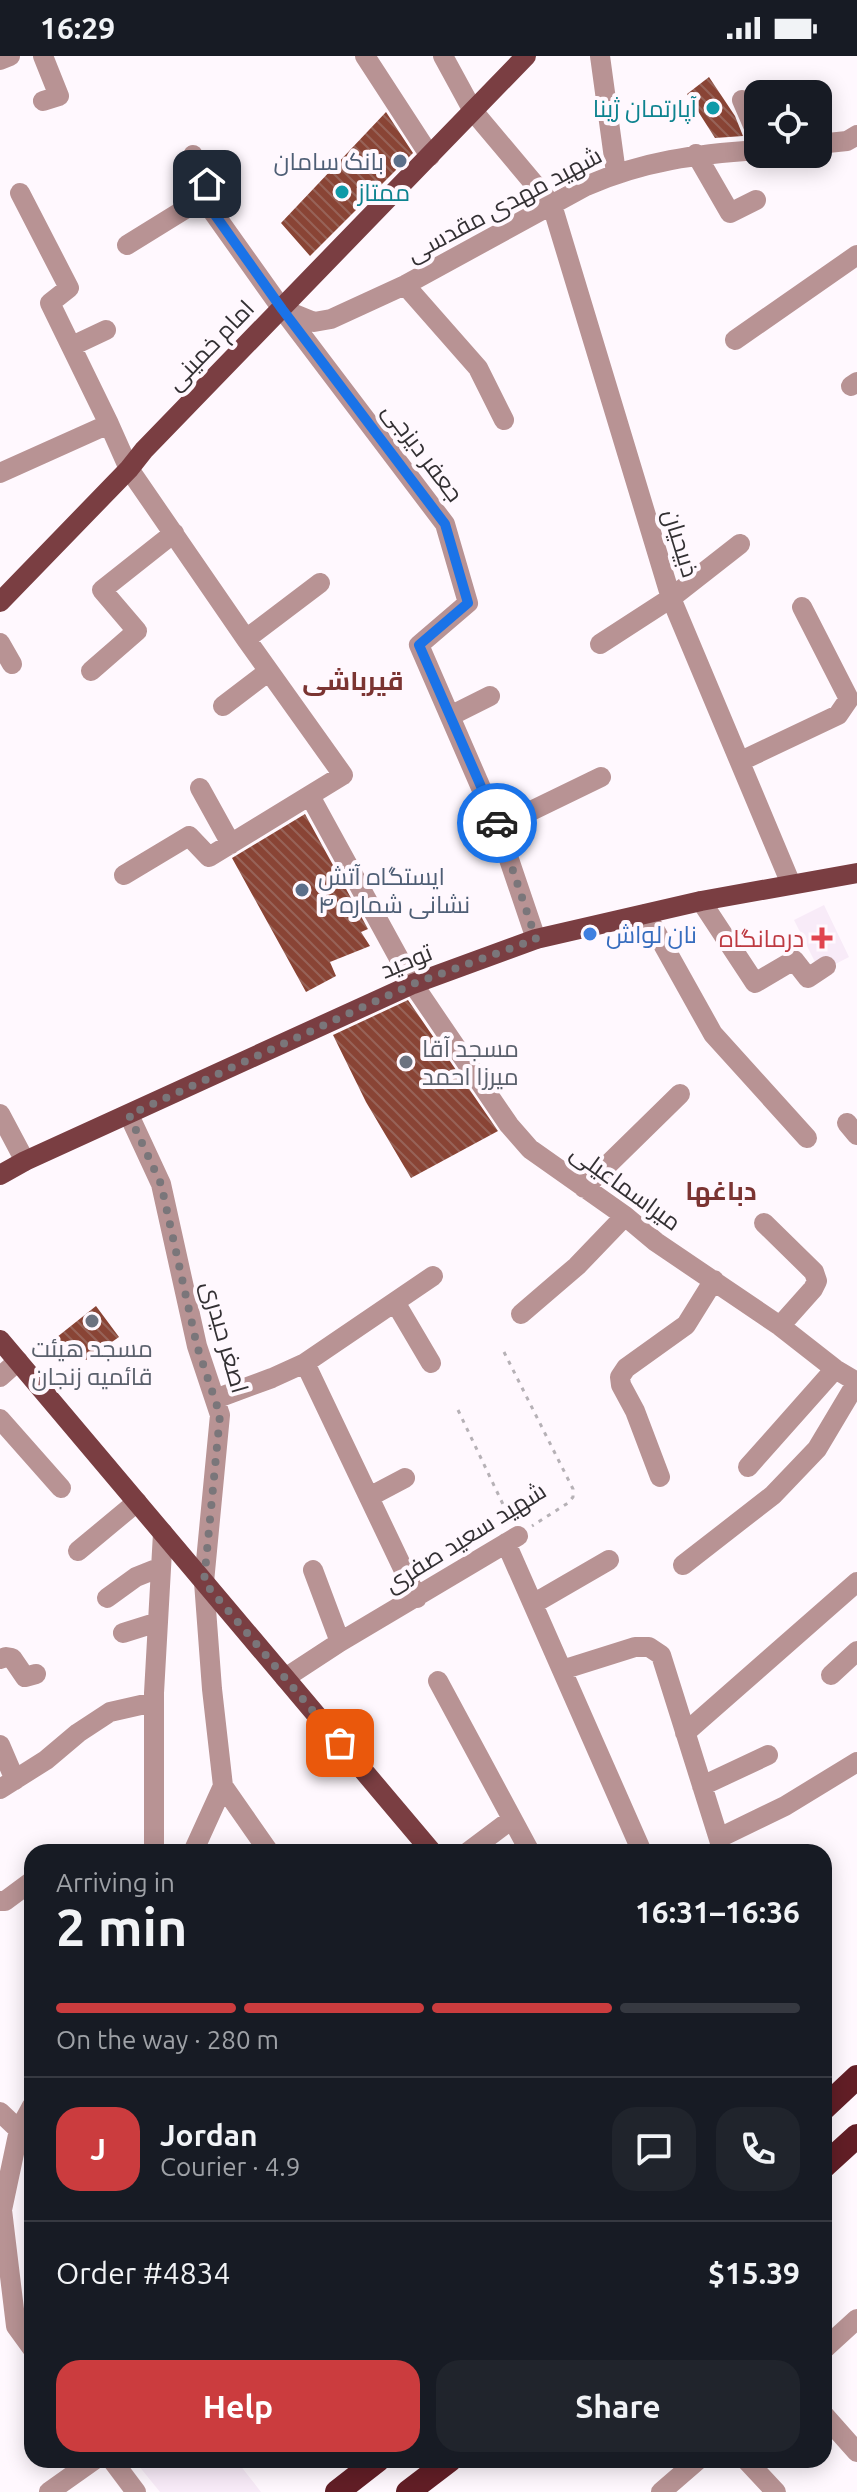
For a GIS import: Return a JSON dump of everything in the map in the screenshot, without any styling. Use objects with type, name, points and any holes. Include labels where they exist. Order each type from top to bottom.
[{"type":"highway","points":[[832,2100],[857,2077]]},
{"type":"highway","points":[[832,2159],[857,2136]]},
{"type":"highway","points":[[337,2492],[362,2468]]},
{"type":"highway","points":[[408,2492],[440,2468]]},
{"type":"main road","name":"امام خمینی","points":[[0,602],[526,56]]},
{"type":"main road","name":"توحید","points":[[0,1175],[413,984],[536,939],[701,901],[857,873]]},
{"type":"main road","points":[[0,1340],[425,1844]]},
{"type":"street","points":[[0,60],[10,56]]},
{"type":"street","points":[[43,56],[59,96],[43,101]]},
{"type":"street","points":[[365,56],[430,156]]},
{"type":"street","points":[[443,56],[473,111],[552,205]]},
{"type":"street","points":[[600,56],[616,173]]},
{"type":"street","points":[[742,100],[744,105]]},
{"type":"street","points":[[832,144],[854,143]]},
{"type":"street","name":"شهید مهدی مقدسی","points":[[282,309],[314,322],[331,319],[405,285],[586,186],[616,173],[696,154],[744,151]]},
{"type":"street","points":[[696,154],[730,213],[756,200]]},
{"type":"street","points":[[127,245],[203,198],[207,184],[193,155]]},
{"type":"street","points":[[20,193],[69,288],[50,303],[129,469],[343,775],[209,857],[189,836],[124,875]]},
{"type":"street","points":[[203,198],[282,309]]},
{"type":"street","name":"ذبیحیان","points":[[552,205],[671,598],[791,884]]},
{"type":"street","points":[[735,340],[857,255]]},
{"type":"street","points":[[405,285],[478,368],[504,420]]},
{"type":"street","name":"جعفر دیزجی","points":[[282,309],[445,524],[468,603],[419,645],[498,827],[536,939]]},
{"type":"street","points":[[72,346],[106,330]]},
{"type":"street","points":[[0,473],[109,424]]},
{"type":"street","points":[[91,671],[137,631],[102,590],[174,533]]},
{"type":"street","points":[[600,644],[671,598],[740,544]]},
{"type":"street","points":[[246,639],[320,583]]},
{"type":"street","points":[[741,761],[838,715],[849,699],[802,607]]},
{"type":"street","points":[[0,643],[12,664]]},
{"type":"street","points":[[223,706],[269,671]]},
{"type":"street","points":[[450,716],[490,696]]},
{"type":"street","points":[[498,827],[601,777]]},
{"type":"street","points":[[200,788],[231,844]]},
{"type":"street","name":"میراسماعیلی","points":[[310,796],[413,984],[509,1125],[530,1149],[625,1216],[656,1242],[857,1382]]},
{"type":"street","points":[[701,901],[755,983],[794,960],[808,978],[826,966]]},
{"type":"street","points":[[646,914],[713,1034],[807,1138]]},
{"type":"street","points":[[584,1188],[680,1094]]},
{"type":"street","points":[[0,1114],[25,1161]]},
{"type":"street","name":"اصغر حیدری","points":[[129,1115],[161,1184],[197,1346],[220,1415],[204,1582],[223,1786]]},
{"type":"street","points":[[521,1314],[577,1266],[625,1216]]},
{"type":"street","points":[[764,1223],[814,1272],[817,1281],[780,1326]]},
{"type":"street","points":[[215,1399],[305,1363],[433,1276]]},
{"type":"street","points":[[660,1477],[620,1377],[626,1368],[686,1325],[714,1280]]},
{"type":"street","points":[[395,1302],[431,1363]]},
{"type":"street","points":[[0,1377],[18,1361]]},
{"type":"street","points":[[305,1363],[417,1598]]},
{"type":"street","points":[[748,1467],[835,1369]]},
{"type":"street","points":[[683,1565],[733,1528],[817,1449],[857,1382]]},
{"type":"street","points":[[0,1419],[61,1488]]},
{"type":"street","points":[[369,1497],[405,1478]]},
{"type":"street","points":[[78,1551],[137,1502]]},
{"type":"street","points":[[154,1844],[154,1702],[163,1533]]},
{"type":"street","points":[[512,1540],[533,1604],[638,1844]]},
{"type":"street","name":"شهید سعید صفری","points":[[285,1678],[512,1540]]},
{"type":"street","points":[[533,1604],[609,1560]]},
{"type":"street","points":[[107,1598],[136,1577],[161,1567]]},
{"type":"street","points":[[313,1570],[340,1642]]},
{"type":"street","points":[[685,1733],[857,1582]]},
{"type":"street","points":[[123,1633],[158,1622]]},
{"type":"street","points":[[562,1670],[635,1647],[649,1647],[661,1655],[721,1844]]},
{"type":"street","points":[[831,1675],[857,1651]]},
{"type":"street","points":[[0,1659],[12,1658],[25,1677],[36,1674]]},
{"type":"street","points":[[438,1681],[526,1844]]},
{"type":"street","points":[[0,1745],[8,1784],[110,1712],[154,1702]]},
{"type":"street","points":[[702,1786],[768,1755]]},
{"type":"street","points":[[723,1844],[857,1762]]},
{"type":"street","points":[[197,1844],[223,1786]]},
{"type":"street","points":[[223,1786],[263,1844]]},
{"type":"street","points":[[479,1844],[512,1819]]},
{"type":"street","points":[[0,1901],[5,1901],[24,1887]]},
{"type":"street","points":[[0,2112],[19,2130]]},
{"type":"street","points":[[24,2121],[19,2130],[2,2210],[2,2240],[16,2326],[24,2337]]},
{"type":"street","points":[[832,2342],[857,2319]]},
{"type":"street","points":[[832,2424],[857,2452]]},
{"type":"street","points":[[49,2492],[83,2468]]},
{"type":"street","points":[[118,2468],[136,2492]]},
{"type":"street","points":[[661,2492],[689,2468]]},
{"type":"street","points":[[754,2468],[776,2492]]},
{"type":"path","name":"شهید سعید صفری","points":[[504,1352],[573,1489],[573,1497],[568,1503],[512,1540]]},
{"type":"path","points":[[458,1410],[512,1540]]},
{"type":"shaded area","name":"درمانگاه","points":[[824,905],[849,957],[820,972],[794,920]]},
{"type":"shaded area","points":[[140,2468],[242,2468],[261,2492],[160,2492]]},
{"type":"building","name":"آپارتمان ژینا","points":[[709,77],[735,116],[743,136],[715,138],[687,94]]},
{"type":"building","name":"ممتاز","points":[[386,112],[413,153],[310,256],[281,223]]},
{"type":"building","name":"ایستگاه آتش نشانی شماره ۴","points":[[305,814],[368,929],[361,932],[370,946],[330,962],[336,976],[306,992],[232,858]]},
{"type":"building","name":"مسجد آقا میرزا احمد","points":[[408,1000],[498,1131],[411,1178],[366,1102],[333,1035]]},
{"type":"building","name":"مسجد هیئت قائمیه زنجان","points":[[96,1306],[119,1337],[86,1360],[77,1350],[62,1362],[47,1345]]},
{"type":"way so far","points":[[340,1743],[204,1582],[220,1415],[197,1346],[161,1184],[129,1115],[413,984],[536,939],[497,823]]},
{"type":"place","name":"آپارتمان ژینا","points":[[713,108]]},
{"type":"place","name":"بانک سامان","points":[[400,161]]},
{"type":"place","name":"ممتاز","points":[[342,192]]},
{"type":"place","name":"ایستگاه آتش نشانی شماره ۴","points":[[302,890]]},
{"type":"place","name":"نان لواش","points":[[590,934]]},
{"type":"place","name":"درمانگاه","points":[[822,938]]},
{"type":"place","name":"مسجد آقا میرزا احمد","points":[[406,1062]]},
{"type":"place","name":"مسجد هیئت قائمیه زنجان","points":[[92,1321]]},
{"type":"district","name":"قیرباشی","points":[[353,680]]},
{"type":"district","name":"دباغها","points":[[721,1190]]},
{"type":"route","points":[[207,184],[203,198],[282,309],[445,524],[468,603],[419,645],[497,823]]}]
